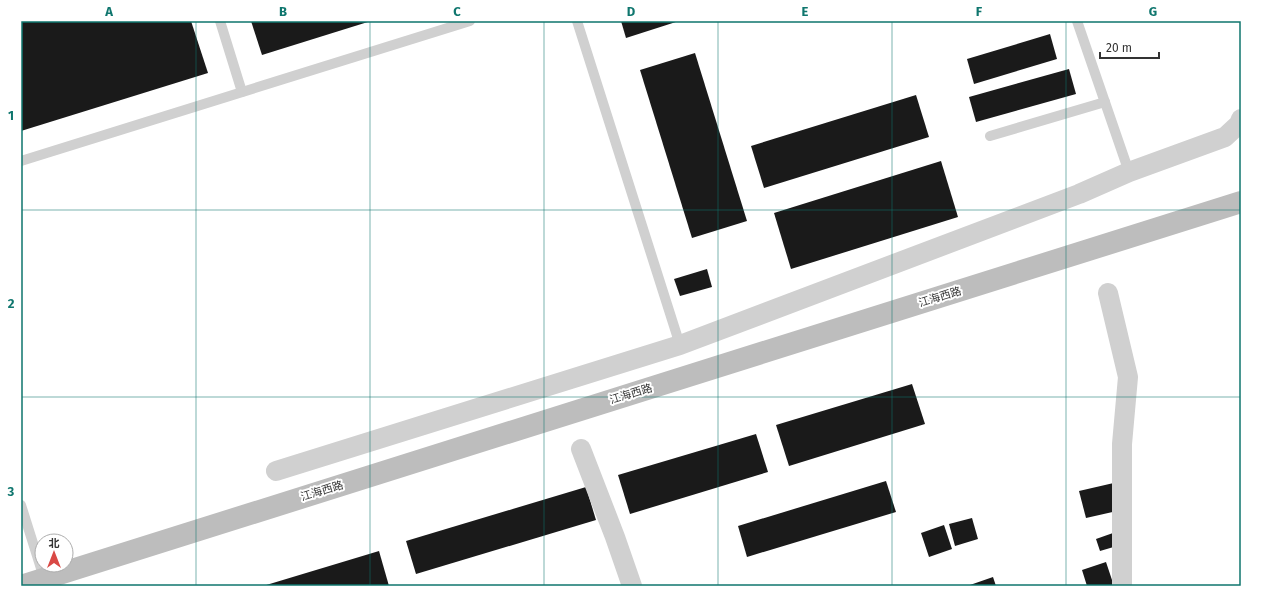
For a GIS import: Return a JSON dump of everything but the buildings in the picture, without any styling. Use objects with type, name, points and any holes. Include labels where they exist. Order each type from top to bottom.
[{"type":"main road","name":"江海西路","points":[[21,586],[1241,202]]},
{"type":"street","points":[[276,471],[680,346],[1079,194],[1128,172],[1225,137],[1239,124],[1241,119]]},
{"type":"street","points":[[1108,293],[1128,377],[1122,444],[1122,586]]},
{"type":"street","points":[[581,449],[632,586]]},
{"type":"lane","points":[[220,21],[242,92]]},
{"type":"lane","points":[[21,161],[470,21]]},
{"type":"lane","points":[[577,21],[680,346]]},
{"type":"lane","points":[[1078,21],[1128,172]]},
{"type":"lane","points":[[990,136],[1105,102]]},
{"type":"lane","points":[[21,505],[44,578]]}]
